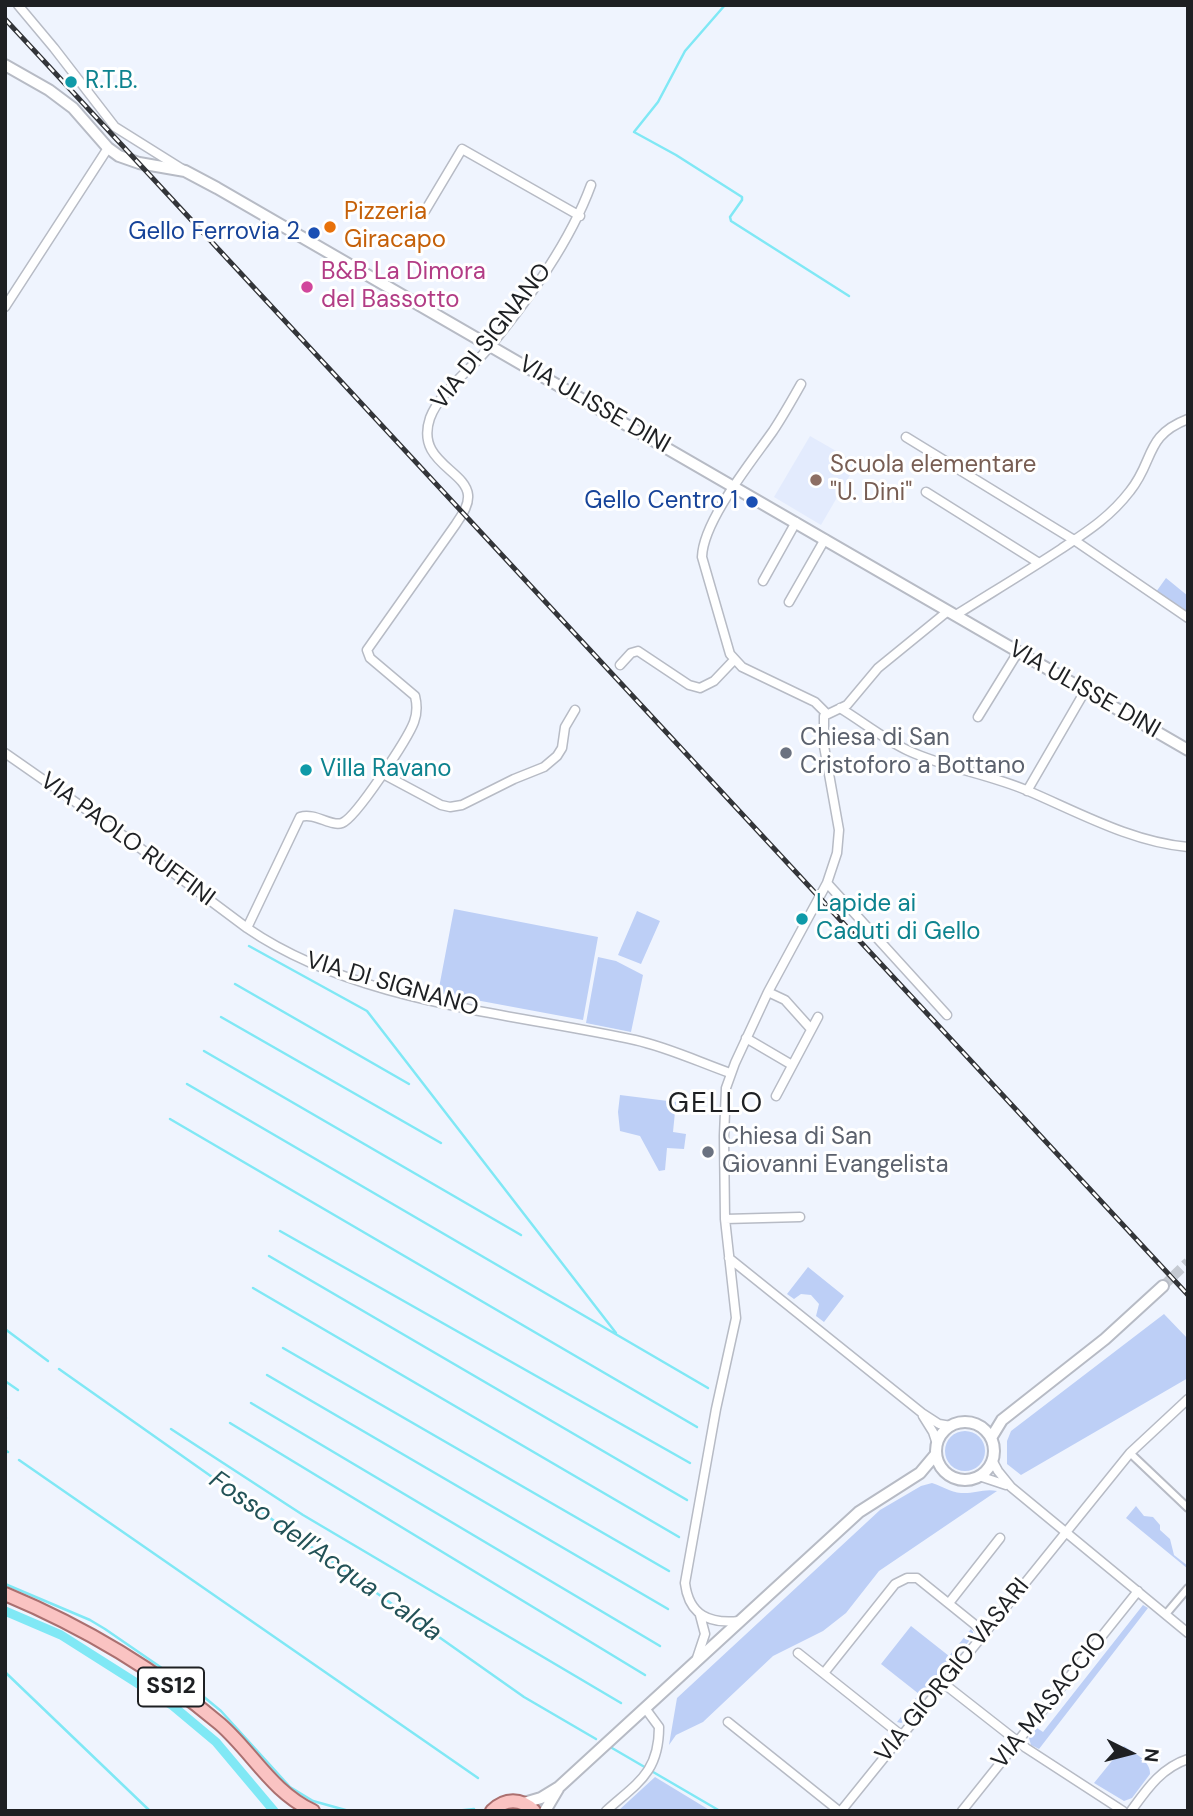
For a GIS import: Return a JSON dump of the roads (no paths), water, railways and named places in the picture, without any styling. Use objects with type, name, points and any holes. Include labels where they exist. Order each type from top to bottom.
[{"type":"main road","name":"SS12","points":[[5,1594],[85,1631],[138,1663],[213,1718],[278,1788],[313,1811]]},
{"type":"main road","points":[[492,1811],[507,1801],[529,1807]]},
{"type":"street","points":[[18,5],[115,127],[186,171]]},
{"type":"street","name":"VIA ULISSE DINI","points":[[5,65],[74,108],[108,148],[129,160],[186,171],[735,486],[1085,691],[1186,745]]},
{"type":"street","points":[[5,307],[108,148]]},
{"type":"street","points":[[425,211],[462,149],[580,216]]},
{"type":"street","name":"VIA DI SIGNANO","points":[[591,185],[580,216],[554,257],[491,345],[439,402],[431,417],[427,430],[429,444],[437,458],[466,487],[467,504],[456,524],[367,650],[370,658],[415,696],[417,703],[413,726],[383,774],[354,813],[342,823],[315,816],[300,817],[247,928],[296,958],[383,988],[438,1002],[646,1043],[730,1073]]},
{"type":"street","points":[[801,384],[725,499],[704,543],[702,557],[734,660],[742,667],[815,702],[826,713]]},
{"type":"street","points":[[695,1662],[704,1642],[704,1626],[689,1598],[685,1583],[716,1409],[736,1318],[725,1219],[724,1114],[730,1073],[768,992],[827,883],[838,846],[839,830],[824,746],[823,719],[826,713],[847,705],[878,668],[952,613],[1039,563],[1115,511],[1139,480],[1152,445],[1163,431],[1188,419]]},
{"type":"street","points":[[906,437],[1074,540],[1188,618]]},
{"type":"street","points":[[926,492],[1039,563]]},
{"type":"street","points":[[763,581],[796,523]]},
{"type":"street","points":[[789,602],[825,539]]},
{"type":"street","points":[[620,665],[631,653],[638,651],[689,685],[700,688],[709,685],[734,660]]},
{"type":"street","points":[[978,717],[1018,652]]},
{"type":"street","points":[[1027,791],[1085,691]]},
{"type":"street","points":[[840,708],[908,751],[1027,791],[1114,828],[1188,847]]},
{"type":"street","points":[[383,774],[441,805],[462,805],[551,762],[562,748],[565,727],[575,710]]},
{"type":"street","name":"VIA PAOLO RUFFINI","points":[[5,753],[124,836],[247,928]]},
{"type":"street","points":[[827,883],[947,1015]]},
{"type":"street","points":[[768,992],[785,1000],[811,1029]]},
{"type":"street","points":[[776,1096],[818,1017]]},
{"type":"street","points":[[746,1038],[792,1065]]},
{"type":"street","points":[[725,1219],[800,1217]]},
{"type":"street","points":[[729,1258],[922,1413],[939,1424],[951,1426]]},
{"type":"street","points":[[990,1438],[1002,1420],[1105,1339],[1163,1286]]},
{"type":"street","name":"VIA GIORGIO VASARI","points":[[728,1722],[840,1811],[1130,1453],[1188,1399]]},
{"type":"street","points":[[922,1413],[933,1432],[946,1472]]},
{"type":"street","points":[[529,1807],[559,1787],[859,1512],[920,1473],[937,1449],[942,1433],[951,1426],[965,1422],[979,1426],[1002,1420]]},
{"type":"street","points":[[920,1473],[946,1472],[962,1480],[985,1472],[992,1460],[993,1445],[979,1426]]},
{"type":"street","points":[[1130,1453],[1188,1508]]},
{"type":"street","points":[[992,1460],[1012,1487],[1188,1633]]},
{"type":"street","points":[[979,1476],[1012,1487]]},
{"type":"street","points":[[949,1603],[1000,1538]]},
{"type":"street","points":[[824,1673],[895,1584],[902,1580],[917,1578],[984,1632]]},
{"type":"street","points":[[1166,1614],[1188,1588]]},
{"type":"street","name":"VIA MASACCIO","points":[[962,1811],[1138,1591]]},
{"type":"street","points":[[700,1615],[716,1622],[740,1621]]},
{"type":"street","points":[[798,1653],[901,1735]]},
{"type":"street","points":[[943,1683],[1018,1741],[1124,1811]]},
{"type":"street","points":[[606,1811],[651,1769],[659,1727],[645,1708]]},
{"type":"street","points":[[1131,1811],[1157,1777],[1173,1764],[1188,1759]]},
{"type":"street","points":[[545,1811],[559,1787]]},
{"type":"waterway","points":[[725,5],[685,51],[658,102],[634,132],[742,197],[730,217],[731,221],[849,296]]},
{"type":"waterway","points":[[249,946],[367,1011],[616,1333]]},
{"type":"waterway","points":[[235,984],[409,1084]]},
{"type":"waterway","points":[[221,1017],[441,1143]]},
{"type":"waterway","points":[[204,1051],[521,1235]]},
{"type":"waterway","points":[[187,1084],[708,1388]]},
{"type":"waterway","points":[[170,1119],[697,1427]]},
{"type":"waterway","points":[[280,1231],[690,1463]]},
{"type":"waterway","points":[[269,1256],[687,1500]]},
{"type":"waterway","points":[[253,1288],[679,1537]]},
{"type":"waterway","name":"Fosso dell'Acqua Calda","points":[[5,1329],[48,1361]]},
{"type":"waterway","points":[[283,1348],[669,1571]]},
{"type":"waterway","name":"Fosso dell'Acqua Calda","points":[[59,1369],[524,1697],[596,1739]]},
{"type":"waterway","points":[[267,1375],[668,1609]]},
{"type":"waterway","points":[[5,1381],[18,1390]]},
{"type":"waterway","points":[[251,1403],[660,1646]]},
{"type":"waterway","points":[[230,1423],[645,1675]]},
{"type":"waterway","points":[[171,1429],[303,1515],[621,1703]]},
{"type":"waterway","points":[[19,1460],[478,1778]]},
{"type":"waterway","points":[[5,1584],[105,1629],[221,1711],[290,1787],[313,1801],[349,1811]]},
{"type":"waterway","points":[[5,1611],[61,1635],[173,1706],[216,1742],[274,1811]]},
{"type":"waterway","points":[[5,1672],[150,1811]]},
{"type":"waterway","name":"Fosso dell'Acqua Calda","points":[[612,1748],[720,1811]]},
{"type":"waterway","points":[[455,1811],[474,1809]]},
{"type":"tunnel","points":[[1163,1286],[1188,1262]]},
{"type":"railway","points":[[5,19],[1188,1295]]},
{"type":"place","name":"R.T.B.","points":[[71,82]]},
{"type":"place","name":"Pizzeria Giracapo","points":[[330,227]]},
{"type":"place","name":"Gello Ferrovia 2","points":[[314,233]]},
{"type":"place","name":"B&B La Dimora del Bassotto","points":[[307,287]]},
{"type":"place","name":"Scuola elementare \"U. Dini\"","points":[[816,480]]},
{"type":"place","name":"Gello Centro 1","points":[[752,502]]},
{"type":"place","name":"Chiesa di San Cristoforo a Bottano","points":[[786,753]]},
{"type":"place","name":"Villa Ravano","points":[[306,770]]},
{"type":"place","name":"Lapide ai Caduti di Gello","points":[[802,919]]},
{"type":"place","name":"Chiesa di San Giovanni Evangelista","points":[[708,1152]]},
{"type":"district","name":"GELLO","points":[[716,1105]]}]
